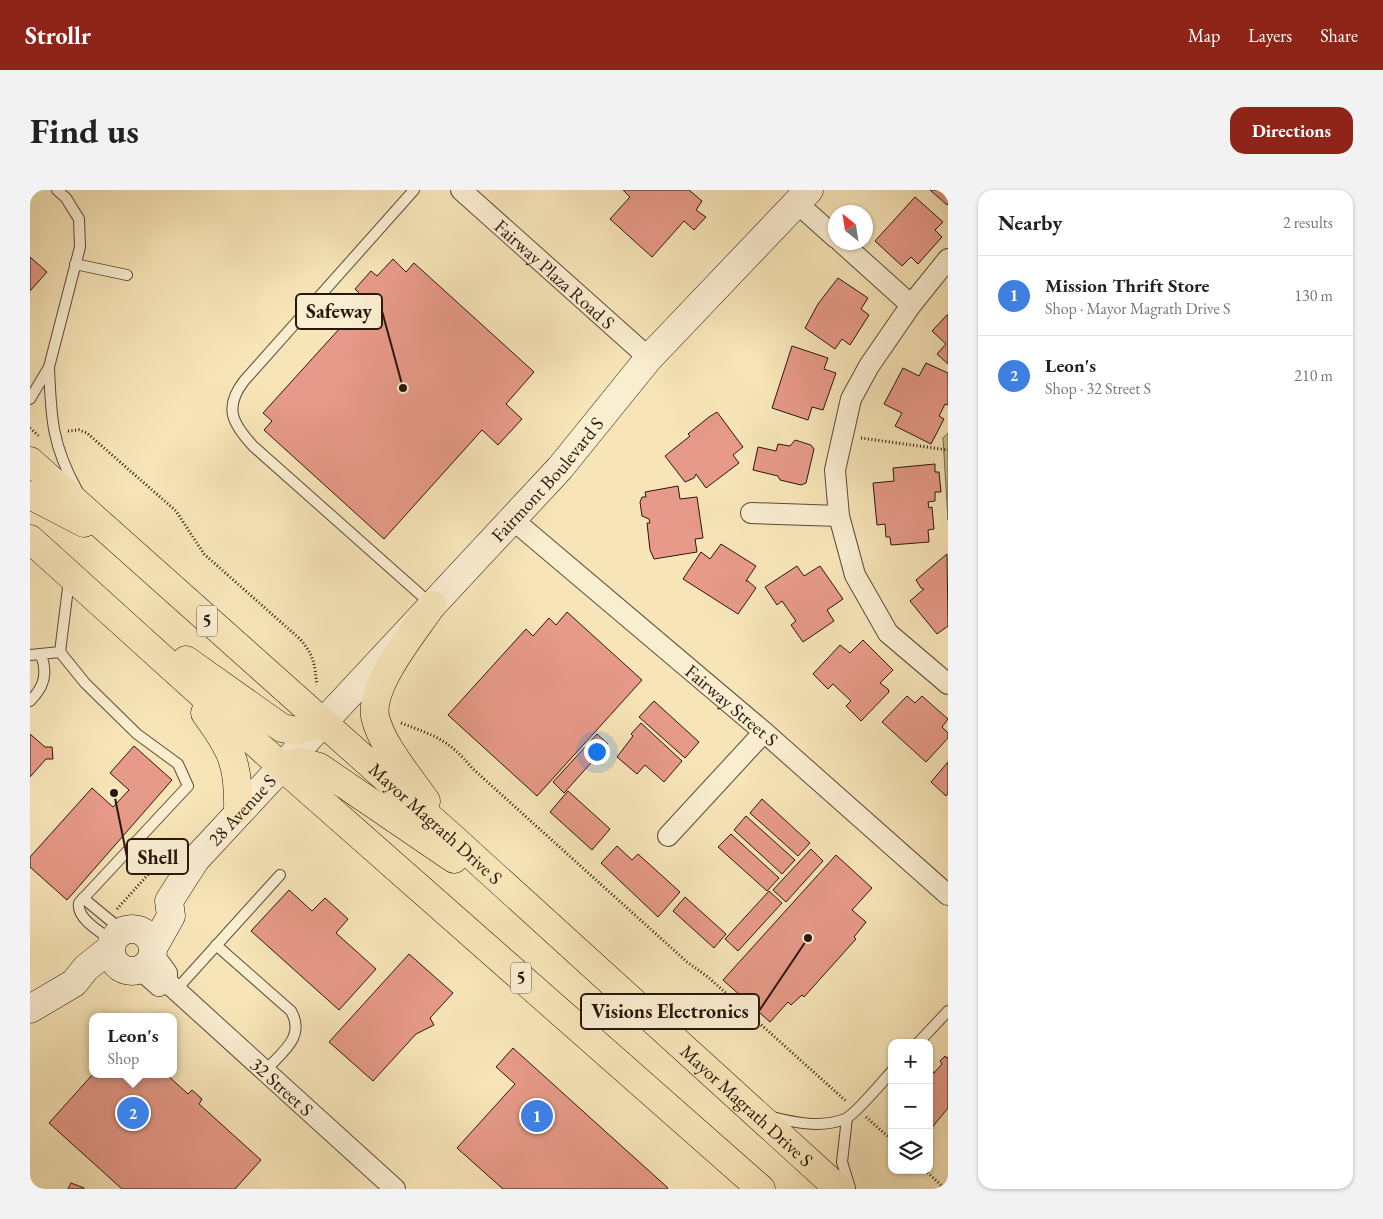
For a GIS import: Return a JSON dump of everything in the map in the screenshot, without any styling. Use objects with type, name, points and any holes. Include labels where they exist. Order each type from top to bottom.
[{"type":"main road","name":"Mayor Magrath Drive S","points":[[35,449],[93,519],[455,840],[839,1189]]},
{"type":"main road","points":[[30,495],[121,543]]},
{"type":"main road","name":"5","points":[[30,539],[281,766],[760,1189]]},
{"type":"main road","points":[[76,581],[282,728],[296,731],[321,723]]},
{"type":"main road","points":[[432,605],[387,674],[377,694],[375,714],[386,740],[403,768],[455,840]]},
{"type":"main road","points":[[151,648],[226,742],[236,766],[239,784],[238,810]]},
{"type":"main road","points":[[281,766],[301,762],[319,767],[542,920]]},
{"type":"street","name":"Fairway Plaza Road S","points":[[461,190],[649,358]]},
{"type":"street","name":"Fairmont Boulevard S","points":[[281,766],[560,468],[649,358],[803,197]]},
{"type":"street","points":[[803,197],[828,228]]},
{"type":"street","points":[[850,250],[910,305]]},
{"type":"street","points":[[948,259],[910,305],[869,366],[851,399],[835,470],[839,516],[855,575],[888,633],[948,684]]},
{"type":"street","points":[[751,513],[839,516]]},
{"type":"street","name":"Fairway Street S","points":[[512,519],[764,732],[948,895]]},
{"type":"street","points":[[668,836],[764,732]]},
{"type":"street","name":"28 Avenue S","points":[[30,1009],[74,983],[86,968],[130,945],[158,905],[169,901],[196,859],[238,810],[281,766]]},
{"type":"street","name":"32 Street S","points":[[130,945],[159,986],[171,986],[395,1189]]},
{"type":"lane","points":[[30,400],[48,367],[80,247],[79,219],[66,198],[57,190]]},
{"type":"lane","points":[[414,190],[244,381],[233,399],[232,413],[237,427],[253,446],[432,605]]},
{"type":"lane","points":[[75,264],[127,275]]},
{"type":"lane","points":[[48,367],[51,420],[56,445],[64,467],[93,519]]},
{"type":"lane","points":[[60,652],[76,581]]},
{"type":"lane","points":[[30,655],[60,652]]},
{"type":"lane","points":[[60,652],[85,683],[137,734],[178,764],[188,786],[83,898],[130,945]]},
{"type":"lane","points":[[30,701],[40,691],[44,680],[46,666],[41,655]]},
{"type":"lane","points":[[171,986],[216,945],[280,875]]},
{"type":"lane","points":[[216,945],[291,1011],[295,1019],[298,1028],[296,1037],[265,1071]]},
{"type":"lane","points":[[922,1039],[948,1011]]},
{"type":"lane","points":[[754,1113],[796,1123],[818,1125],[847,1118],[888,1075]]},
{"type":"lane","points":[[847,1118],[842,1162],[850,1189]]},
{"type":"path","points":[[30,428],[35,449]]},
{"type":"path","points":[[61,432],[79,430],[86,433],[176,511],[204,554],[300,639],[311,652],[316,667],[316,685]]},
{"type":"path","points":[[843,435],[948,450]]},
{"type":"path","points":[[394,721],[442,738],[450,744],[472,768],[687,962],[708,977],[855,1110],[888,1137]]},
{"type":"path","points":[[130,945],[118,909],[163,858],[175,851]]},
{"type":"path","points":[[929,1174],[945,1189]]},
{"type":"green space","points":[[948,433],[948,520],[943,438]]},
{"type":"building","points":[[623,190],[689,190],[702,201],[696,210],[706,217],[694,230],[684,221],[652,257],[610,219],[630,197]]},
{"type":"building","points":[[930,190],[948,190],[948,204],[947,205]]},
{"type":"building","points":[[915,197],[943,222],[935,230],[942,237],[918,264],[911,257],[902,266],[875,241]]},
{"type":"building","points":[[30,257],[47,272],[30,291]]},
{"type":"building","points":[[393,259],[406,272],[414,263],[534,372],[506,404],[522,419],[498,445],[482,430],[384,539],[264,430],[272,421],[263,413],[350,317],[346,312],[361,295],[355,289],[371,271],[377,276]]},
{"type":"building","points":[[838,278],[868,298],[861,309],[869,315],[850,345],[842,339],[835,349],[805,328],[818,304]]},
{"type":"building","points":[[947,315],[948,364],[937,354],[946,344],[932,331]]},
{"type":"building","points":[[792,346],[828,358],[824,369],[836,373],[823,410],[812,407],[808,420],[772,408]]},
{"type":"building","points":[[926,363],[948,373],[948,405],[945,404],[939,416],[944,419],[931,444],[895,426],[902,413],[884,404],[903,368],[919,376]]},
{"type":"building","points":[[717,412],[743,447],[733,455],[739,463],[706,488],[696,474],[694,478],[685,482],[665,456],[690,436],[688,434]]},
{"type":"building","points":[[795,440],[811,445],[814,449],[806,483],[801,485],[780,480],[778,476],[753,470],[758,447],[776,451],[778,444],[790,446]]},
{"type":"building","points":[[935,464],[935,472],[939,472],[941,492],[935,492],[935,501],[928,502],[929,508],[932,507],[934,529],[928,530],[929,542],[891,545],[890,537],[886,537],[885,524],[877,525],[873,483],[894,481],[893,468]]},
{"type":"building","points":[[678,486],[680,499],[697,497],[703,538],[695,539],[697,552],[654,559],[650,550],[647,523],[650,523],[649,519],[642,516],[640,502],[642,497],[646,497],[645,492]]},
{"type":"building","points":[[721,544],[756,566],[746,581],[756,588],[738,614],[683,579],[701,552],[710,559]]},
{"type":"building","points":[[947,554],[948,626],[937,634],[910,601],[924,589],[921,588],[916,580]]},
{"type":"building","points":[[797,566],[804,576],[820,566],[843,599],[827,610],[834,621],[803,642],[791,625],[796,621],[782,601],[777,605],[765,587]]},
{"type":"building","points":[[567,612],[642,680],[537,796],[448,715],[526,629],[533,636],[549,618],[556,625]]},
{"type":"building","points":[[863,640],[893,670],[880,683],[889,692],[861,721],[846,706],[851,701],[833,684],[828,689],[813,674],[840,645],[850,653]]},
{"type":"building","points":[[907,696],[915,703],[922,696],[948,719],[942,727],[948,733],[948,738],[926,762],[882,722]]},
{"type":"building","points":[[654,701],[699,742],[685,758],[639,717]]},
{"type":"building","points":[[641,723],[682,761],[664,782],[645,765],[637,774],[617,757],[633,736],[631,734]]},
{"type":"building","points":[[30,734],[45,747],[52,747],[53,759],[46,759],[30,777]]},
{"type":"building","points":[[597,734],[608,744],[564,793],[553,782]]},
{"type":"building","points":[[134,746],[172,780],[67,900],[30,867],[30,857],[92,788],[113,807],[129,790],[110,773]]},
{"type":"building","points":[[948,762],[948,793],[946,796],[931,782]]},
{"type":"building","points":[[568,791],[610,829],[592,850],[550,812]]},
{"type":"building","points":[[762,799],[810,843],[798,856],[750,813]]},
{"type":"building","points":[[746,816],[795,860],[782,874],[734,830]]},
{"type":"building","points":[[731,834],[779,878],[767,891],[718,847]]},
{"type":"building","points":[[617,846],[632,860],[638,854],[680,892],[658,917],[601,863]]},
{"type":"building","points":[[811,849],[823,861],[786,902],[773,890]]},
{"type":"building","points":[[836,855],[872,888],[852,910],[866,922],[854,937],[856,939],[804,997],[802,995],[791,1005],[788,1002],[770,1022],[723,980]]},
{"type":"building","points":[[289,890],[312,911],[325,898],[348,919],[336,933],[376,969],[339,1010],[251,931]]},
{"type":"building","points":[[769,891],[782,903],[738,951],[725,939]]},
{"type":"building","points":[[685,897],[726,934],[714,948],[673,911]]},
{"type":"building","points":[[409,954],[453,993],[430,1018],[434,1025],[416,1034],[373,1081],[329,1042]]},
{"type":"building","points":[[513,1048],[668,1188],[503,1189],[457,1148],[515,1084],[496,1067]]},
{"type":"building","points":[[945,1056],[946,1058],[948,1057],[948,1108],[933,1126],[933,1072],[934,1073],[942,1064],[940,1061]]},
{"type":"building","points":[[89,1078],[170,1078],[188,1094],[192,1090],[202,1099],[199,1104],[261,1160],[235,1189],[122,1189],[49,1123]]},
{"type":"building","points":[[71,1183],[84,1188],[84,1189],[68,1189]]},
{"type":"place","name":"Safeway","points":[[403,388]]},
{"type":"place","name":"Shell","points":[[114,793]]},
{"type":"place","name":"Visions Electronics","points":[[808,938]]},
{"type":"place","name":"Leon's","points":[[133,1113]]},
{"type":"place","name":"Mission Thrift Store","points":[[537,1116]]}]
